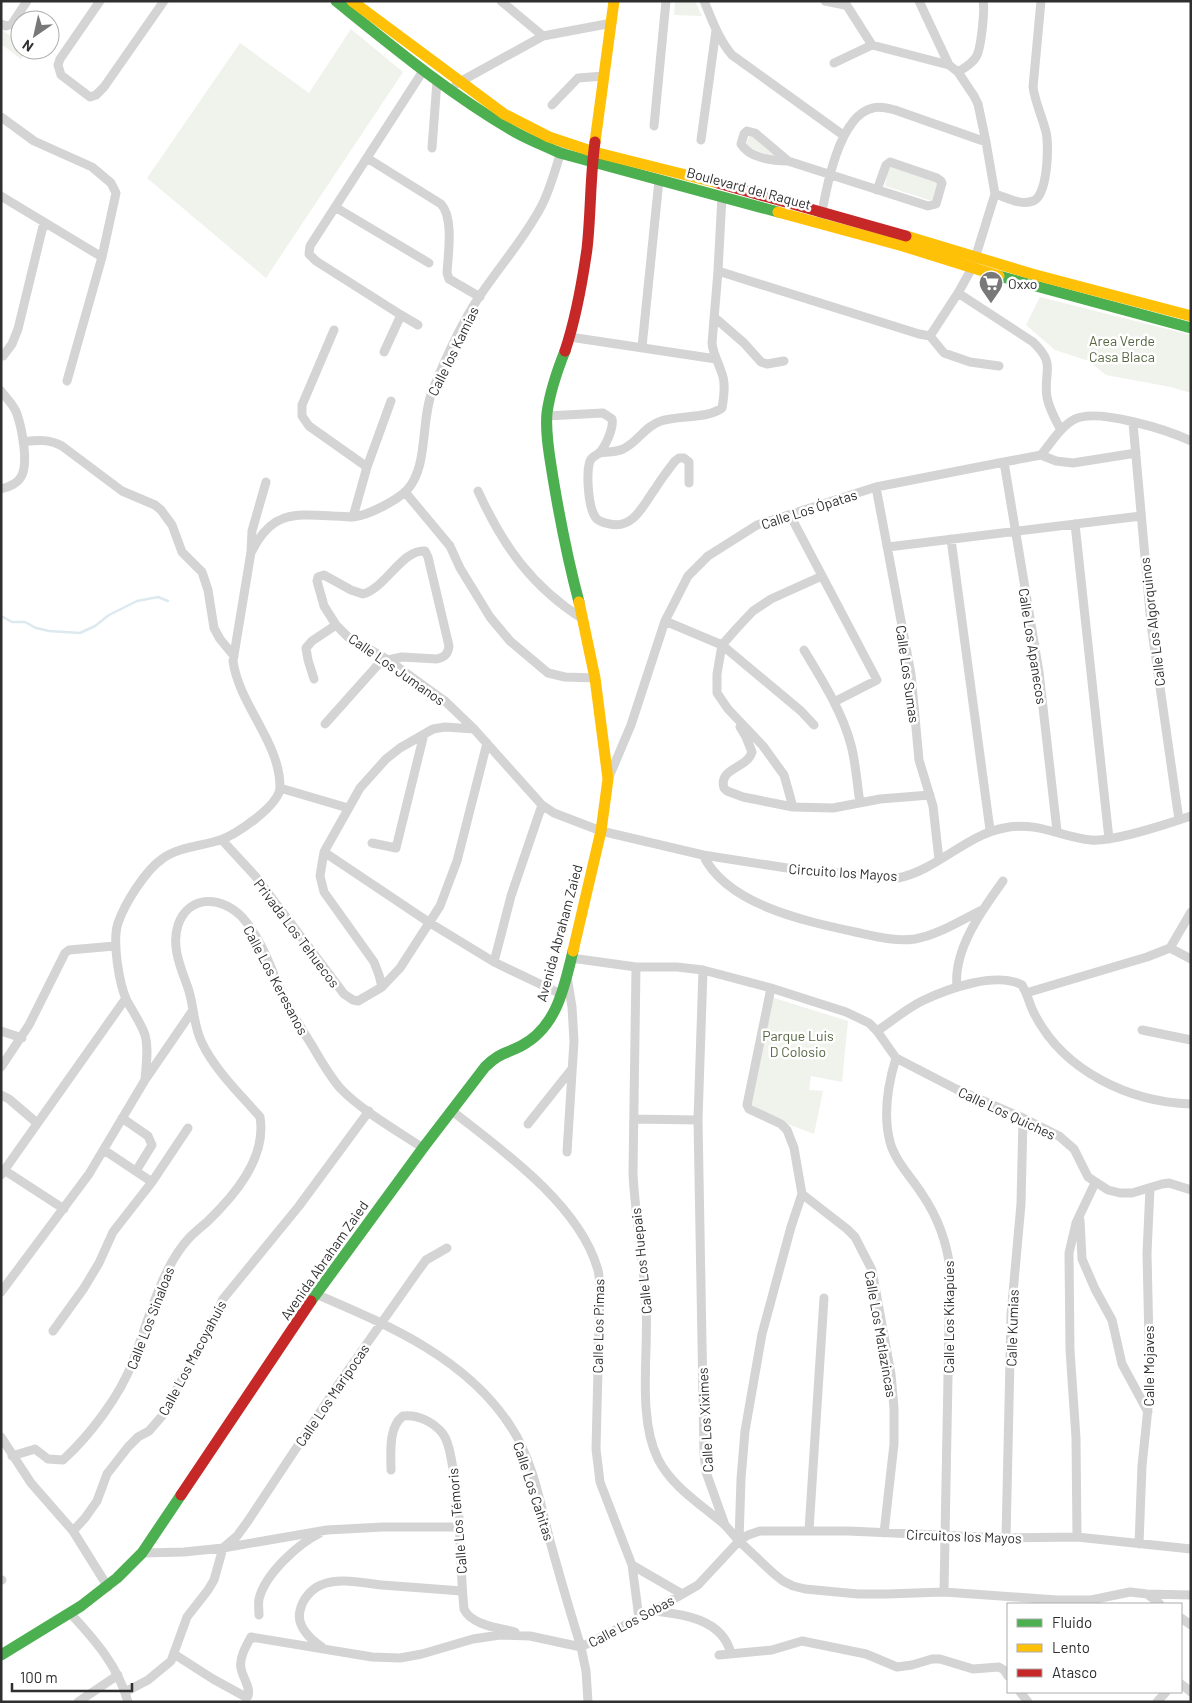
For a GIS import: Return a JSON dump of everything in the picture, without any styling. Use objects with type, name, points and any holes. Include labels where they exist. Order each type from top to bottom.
[{"type":"street","points":[[5,25],[27,1]]},
{"type":"street","points":[[100,1],[60,59],[58,65],[62,76],[90,96],[96,95],[104,87],[164,1]]},
{"type":"street","name":"Boulevard del Raquet","points":[[336,1],[448,90],[517,133],[659,180],[976,256],[1031,280],[1191,328]]},
{"type":"street","name":"Boulevard del Raquet","points":[[352,1],[504,114],[549,137],[562,148]]},
{"type":"street","points":[[501,1],[543,36]]},
{"type":"street","name":"Avenida Abraham Zaied","points":[[1,1655],[70,1613],[108,1587],[142,1554],[316,1294],[423,1148],[493,1059],[530,1040],[546,1026],[561,994],[601,831],[608,779],[594,678],[583,619],[567,558],[557,506],[550,460],[547,416],[550,393],[575,320],[587,248],[593,158],[614,1]]},
{"type":"street","points":[[654,126],[666,1]]},
{"type":"street","points":[[704,1],[716,30],[732,55],[843,135]]},
{"type":"street","points":[[825,1],[845,3],[872,45]]},
{"type":"street","points":[[919,1],[949,64],[958,72],[978,104],[995,194],[972,268],[930,336]]},
{"type":"street","points":[[958,72],[971,63],[978,53],[984,12],[983,1]]},
{"type":"street","points":[[995,194],[1023,202],[1033,201],[1040,196],[1042,190],[1048,155],[1048,143],[1033,87],[1041,1]]},
{"type":"street","points":[[448,90],[459,82],[543,36],[612,23]]},
{"type":"street","points":[[701,140],[716,30]]},
{"type":"street","points":[[834,63],[872,45],[949,64]]},
{"type":"street","points":[[418,325],[312,258],[309,254],[310,246],[423,71]]},
{"type":"street","points":[[552,105],[578,78],[604,76]]},
{"type":"street","points":[[432,148],[437,81]]},
{"type":"street","points":[[821,218],[843,135],[864,111],[881,107],[895,110],[986,142]]},
{"type":"street","points":[[1,117],[34,141],[92,168],[111,183],[114,188],[116,199],[102,257],[67,381]]},
{"type":"street","points":[[788,160],[755,133],[747,131],[744,134],[740,144],[747,151],[768,158],[788,160],[877,190],[931,206],[937,202],[942,183],[937,178],[890,162],[886,165],[877,190]]},
{"type":"street","name":"Calle los Kamias","points":[[251,552],[266,529],[282,518],[294,515],[354,517],[372,512],[406,492],[418,474],[424,420],[432,390],[458,334],[480,297],[527,231],[543,203],[562,148]]},
{"type":"street","points":[[367,158],[445,208],[448,221],[447,273],[449,279],[480,297]]},
{"type":"street","name":"Boulevard del Raquet","points":[[593,158],[686,174],[972,268],[1191,316]]},
{"type":"street","points":[[642,347],[659,180]]},
{"type":"street","points":[[1,196],[102,257]]},
{"type":"street","points":[[689,483],[688,462],[684,458],[679,458],[637,516],[627,523],[615,525],[604,523],[596,518],[588,491],[589,463],[592,458],[600,453],[623,449],[653,424],[710,413],[722,408],[724,394],[723,377],[712,343],[722,196]]},
{"type":"street","points":[[335,206],[429,264]]},
{"type":"street","points":[[3,356],[12,344],[18,328],[44,222]]},
{"type":"street","points":[[718,271],[930,336],[944,353],[970,362],[999,366]]},
{"type":"street","points":[[958,293],[1033,342],[1043,352],[1048,361],[1047,398],[1050,409],[1061,430]]},
{"type":"street","points":[[384,352],[401,315]]},
{"type":"street","points":[[714,317],[744,343],[761,362],[767,364],[784,361]]},
{"type":"street","points":[[334,330],[302,404],[302,416],[309,426],[367,467]]},
{"type":"street","points":[[570,337],[716,359]]},
{"type":"street","points":[[1,392],[12,404],[17,415],[24,453],[23,474],[14,484],[1,489]]},
{"type":"street","points":[[354,517],[367,467],[391,401]]},
{"type":"street","points":[[547,416],[598,412],[608,415],[612,419],[613,425],[600,453]]},
{"type":"street","points":[[1041,455],[1061,430],[1075,419],[1085,416],[1100,416],[1163,429],[1191,441]]},
{"type":"street","name":"Calle Los Algorquinos","points":[[1133,423],[1151,624],[1179,820]]},
{"type":"street","points":[[23,442],[40,440],[54,442],[122,491],[155,505],[161,510],[172,524],[182,552],[202,572],[208,590],[214,628],[220,639],[234,656]]},
{"type":"street","name":"Calle Los Ópatas","points":[[608,779],[630,725],[664,622],[688,576],[708,556],[757,525],[876,487],[1041,455],[1056,461],[1073,463],[1136,454]]},
{"type":"street","name":"Calle Los Apanecos","points":[[1004,462],[1039,672],[1057,831]]},
{"type":"street","points":[[145,1080],[147,1053],[145,1035],[126,998],[115,946],[118,924],[124,909],[147,874],[163,858],[222,840],[258,817],[273,803],[280,788],[277,766],[235,676],[234,656],[251,552],[252,530],[266,482]]},
{"type":"street","name":"Calle Los Sumas","points":[[876,487],[911,674],[917,749],[935,818],[939,860]]},
{"type":"street","points":[[478,491],[498,530],[531,576],[545,592],[583,619]]},
{"type":"street","points":[[406,492],[450,546],[460,568],[490,617],[510,641],[548,672],[564,677],[594,678]]},
{"type":"street","points":[[790,515],[877,680],[834,702]]},
{"type":"street","points":[[888,547],[1141,516]]},
{"type":"street","points":[[1074,524],[1109,839]]},
{"type":"street","points":[[951,539],[990,830]]},
{"type":"street","points":[[325,724],[386,659],[402,657],[437,659],[442,658],[449,651],[426,551],[420,550],[408,557],[375,589],[363,594],[351,590],[324,575],[318,577],[317,581],[324,606],[336,625]]},
{"type":"street","points":[[822,576],[771,600],[753,611],[722,645],[716,682],[717,693],[734,716],[752,752],[749,759],[725,775],[722,783],[724,788],[742,797],[793,807],[832,808],[886,798],[930,795]]},
{"type":"street","points":[[664,622],[722,645],[801,711],[814,725]]},
{"type":"street","name":"Calle Los Jumanos","points":[[314,679],[306,648],[312,641],[336,625],[355,641],[386,659],[446,702],[474,729],[542,805],[562,817],[601,831]]},
{"type":"street","points":[[804,650],[834,702],[850,744],[860,803]]},
{"type":"street","points":[[734,716],[764,746],[784,775],[793,807]]},
{"type":"street","points":[[382,987],[380,975],[374,962],[324,892],[320,876],[324,852],[360,788],[386,759],[433,729],[445,727],[474,729]]},
{"type":"street","points":[[372,844],[396,848],[424,734]]},
{"type":"street","name":"Privada Los Tehuecos","points":[[222,840],[256,878],[344,994],[353,1000],[358,1000],[382,987],[400,968],[440,906],[457,861],[487,744]]},
{"type":"street","points":[[280,788],[348,808]]},
{"type":"street","points":[[494,962],[511,896],[542,805]]},
{"type":"street","name":"Circuito los Mayos","points":[[601,831],[703,855],[800,870],[886,878],[906,876],[939,860],[990,830],[1023,826],[1057,831],[1072,837],[1092,840],[1109,839],[1191,816]]},
{"type":"street","points":[[324,852],[430,923],[494,962],[561,994]]},
{"type":"street","points":[[703,855],[709,868],[717,877],[764,906],[794,918],[884,938],[914,939],[927,936],[982,910]]},
{"type":"street","points":[[957,987],[957,964],[982,910],[1003,881]]},
{"type":"street","name":"Calle Los Keresanos","points":[[177,942],[178,926],[181,919],[185,912],[196,903],[210,901],[226,906],[241,916],[257,938],[289,1007],[327,1070],[341,1088],[369,1111],[423,1148]]},
{"type":"street","points":[[1026,993],[1147,957],[1170,948],[1191,912]]},
{"type":"street","name":"Calle Los Sinaloas","points":[[12,1456],[35,1448],[48,1459],[63,1460],[79,1446],[125,1380],[172,1261],[190,1237],[224,1205],[243,1179],[256,1155],[261,1140],[262,1128],[260,1117],[212,1060],[202,1042],[190,996],[177,958],[177,942]]},
{"type":"street","points":[[1,1067],[22,1038],[65,953],[69,950],[115,946]]},
{"type":"street","points":[[1170,948],[1191,959]]},
{"type":"street","points":[[571,958],[636,967],[677,967],[703,970],[771,988],[846,1012],[869,1023],[877,1031],[922,1001],[957,987],[995,980],[1009,980],[1022,984],[1034,1014],[1054,1042],[1080,1066],[1108,1084],[1127,1092],[1150,1099],[1191,1104]]},
{"type":"street","name":"Calle Los Huepais","points":[[636,967],[633,1173],[634,1199],[644,1271],[647,1326],[646,1410],[651,1442],[663,1469],[678,1485],[725,1525]]},
{"type":"street","name":"Calle Los Xiximes","points":[[703,970],[698,1120],[704,1453],[708,1477],[725,1525],[739,1542],[778,1577],[793,1586],[805,1589],[868,1594],[944,1592],[1057,1600],[1091,1600],[1130,1592],[1191,1595]]},
{"type":"street","points":[[566,974],[572,1007],[574,1041],[567,1152]]},
{"type":"street","points":[[739,1542],[745,1431],[771,1300],[802,1194],[794,1148],[787,1130],[781,1124],[749,1109],[746,1105],[771,988]]},
{"type":"street","points":[[64,1209],[3,1173],[126,998]]},
{"type":"street","points":[[1,1292],[64,1209],[104,1150],[145,1080],[193,1010]]},
{"type":"street","points":[[1142,1030],[1191,1040]]},
{"type":"street","points":[[1,1031],[22,1038]]},
{"type":"street","name":"Calle Los Quiches","points":[[877,1031],[896,1058],[956,1089],[1023,1118],[1067,1142],[1074,1149],[1088,1177],[1095,1183]]},
{"type":"street","name":"Calle Los Kikapúes","points":[[896,1058],[888,1089],[888,1132],[890,1143],[924,1196],[948,1251],[950,1269],[944,1592]]},
{"type":"street","points":[[528,1124],[572,1070]]},
{"type":"street","points":[[1,1095],[9,1099],[37,1123]]},
{"type":"street","name":"Calle Los Macoyahuis","points":[[73,1531],[97,1501],[107,1474],[128,1447],[138,1437],[149,1431],[162,1416],[203,1341],[223,1299],[294,1213],[369,1111]]},
{"type":"street","name":"Calle Los Pimas","points":[[452,1111],[499,1148],[549,1194],[570,1219],[592,1253],[598,1269],[600,1322],[597,1467],[600,1482],[632,1565],[639,1618]]},
{"type":"street","points":[[122,1118],[151,1140],[152,1145],[136,1171]]},
{"type":"street","name":"Calle Kumias","points":[[1006,1538],[1011,1315],[1021,1204],[1023,1118]]},
{"type":"street","points":[[635,1119],[698,1120]]},
{"type":"street","points":[[53,1331],[84,1288],[99,1263],[113,1232],[152,1182],[188,1128]]},
{"type":"street","points":[[104,1150],[152,1182]]},
{"type":"street","points":[[1078,1537],[1076,1438],[1070,1350],[1069,1253],[1071,1239],[1095,1183],[1108,1190],[1120,1193],[1132,1193],[1162,1184],[1191,1190]]},
{"type":"street","name":"Calle Mojaves","points":[[1139,1544],[1142,1466],[1150,1388],[1147,1253],[1150,1188]]},
{"type":"street","name":"Calle Los Matlazincas","points":[[802,1194],[856,1237],[873,1277],[891,1374],[894,1408],[894,1444],[884,1533]]},
{"type":"street","points":[[1080,1215],[1082,1259],[1095,1289],[1112,1320],[1122,1364],[1148,1413]]},
{"type":"street","name":"Calle Los Maripocas","points":[[222,1548],[237,1536],[248,1521],[342,1379],[426,1260],[447,1248]]},
{"type":"street","name":"Calle Los Cahitas","points":[[316,1294],[381,1322],[439,1356],[482,1391],[512,1427],[527,1460],[581,1647],[586,1671],[588,1702]]},
{"type":"street","points":[[809,1530],[824,1298]]},
{"type":"street","name":"Calle Los Témoris","points":[[391,1470],[392,1442],[398,1419],[407,1416],[424,1419],[435,1425],[444,1435],[449,1445],[456,1484],[464,1609],[470,1618],[530,1636]]},
{"type":"street","points":[[1,1437],[31,1483],[73,1531],[108,1587]]},
{"type":"street","points":[[142,1554],[222,1548],[327,1530],[383,1527],[460,1527]]},
{"type":"street","points":[[259,1615],[259,1600],[265,1585],[273,1574],[296,1549],[327,1530]]},
{"type":"street","name":"Circuitos los Mayos","points":[[739,1542],[748,1535],[760,1531],[809,1530],[1006,1538],[1078,1537],[1191,1549]]},
{"type":"street","name":"Calle Los Sobas","points":[[174,1654],[212,1679],[244,1696],[248,1696],[249,1692],[241,1669],[241,1661],[246,1645],[251,1637],[372,1657],[400,1658],[422,1654],[462,1642],[500,1635],[530,1636],[581,1647],[692,1590],[705,1579],[739,1542]]},
{"type":"street","points":[[125,1692],[158,1673],[171,1661],[187,1617],[214,1580],[222,1548]]},
{"type":"street","points":[[632,1565],[682,1594]]},
{"type":"street","points":[[326,1650],[308,1635],[301,1624],[299,1613],[303,1602],[312,1591],[321,1585],[344,1582],[462,1591]]},
{"type":"street","points":[[1147,1594],[1159,1603]]},
{"type":"street","points":[[653,1611],[675,1613],[695,1618],[710,1625],[721,1635],[731,1654]]},
{"type":"street","points":[[70,1613],[108,1658],[118,1675],[128,1702]]},
{"type":"street","points":[[719,1654],[772,1650],[802,1642],[866,1654],[897,1667],[932,1659],[950,1661],[973,1669],[994,1666],[1005,1672]]},
{"type":"street","points":[[78,1702],[118,1675]]},
{"type":"green space","points":[[675,1],[695,1],[702,16],[674,15]]},
{"type":"green space","points":[[1,29],[10,36],[10,51],[1,44]]},
{"type":"green space","points":[[351,29],[403,72],[266,278],[147,178],[240,43],[309,93]]},
{"type":"green space","points":[[752,135],[779,155],[777,159],[746,146],[748,138]]},
{"type":"green space","points":[[898,164],[939,183],[932,201],[885,186],[888,168]]},
{"type":"green space","name":"Area Verde Casa Blaca","points":[[1040,297],[1191,335],[1191,393],[1171,387],[1106,375],[1089,361],[1055,350],[1026,325]]},
{"type":"green space","name":"Parque Luis D Colosio","points":[[771,997],[848,1021],[842,1082],[811,1076],[809,1090],[823,1091],[814,1134],[780,1121],[750,1104]]},
{"type":"waterway","points":[[1,616],[12,622],[25,622],[36,628],[49,631],[80,633],[137,601],[158,597],[168,601]]},
{"type":"traffic: fast","points":[[336,1],[445,86],[491,118],[526,138],[560,153],[778,212]]},
{"type":"traffic: fast","points":[[999,276],[1191,328]]},
{"type":"traffic: fast","points":[[565,351],[550,397],[547,429],[558,509],[579,602]]},
{"type":"traffic: fast","points":[[311,1301],[485,1067],[498,1056],[521,1046],[533,1038],[543,1028],[557,1005],[573,951]]},
{"type":"traffic: fast","points":[[1,1655],[81,1606],[117,1578],[142,1553],[181,1495]]},
{"type":"traffic: slow","points":[[352,1],[504,114],[549,137],[594,152],[718,183]]},
{"type":"traffic: slow","points":[[595,142],[614,1]]},
{"type":"traffic: slow","points":[[778,212],[903,246],[999,276]]},
{"type":"traffic: slow","points":[[906,236],[1032,274],[1191,316]]},
{"type":"traffic: slow","points":[[573,951],[601,831],[608,779],[595,678],[579,602]]},
{"type":"traffic: jam","points":[[565,351],[578,301],[587,249],[595,142]]},
{"type":"traffic: jam","points":[[718,183],[906,236]]},
{"type":"traffic: jam","points":[[181,1495],[311,1301]]},
{"type":"place","name":"Oxxo","points":[[991,304]]}]
